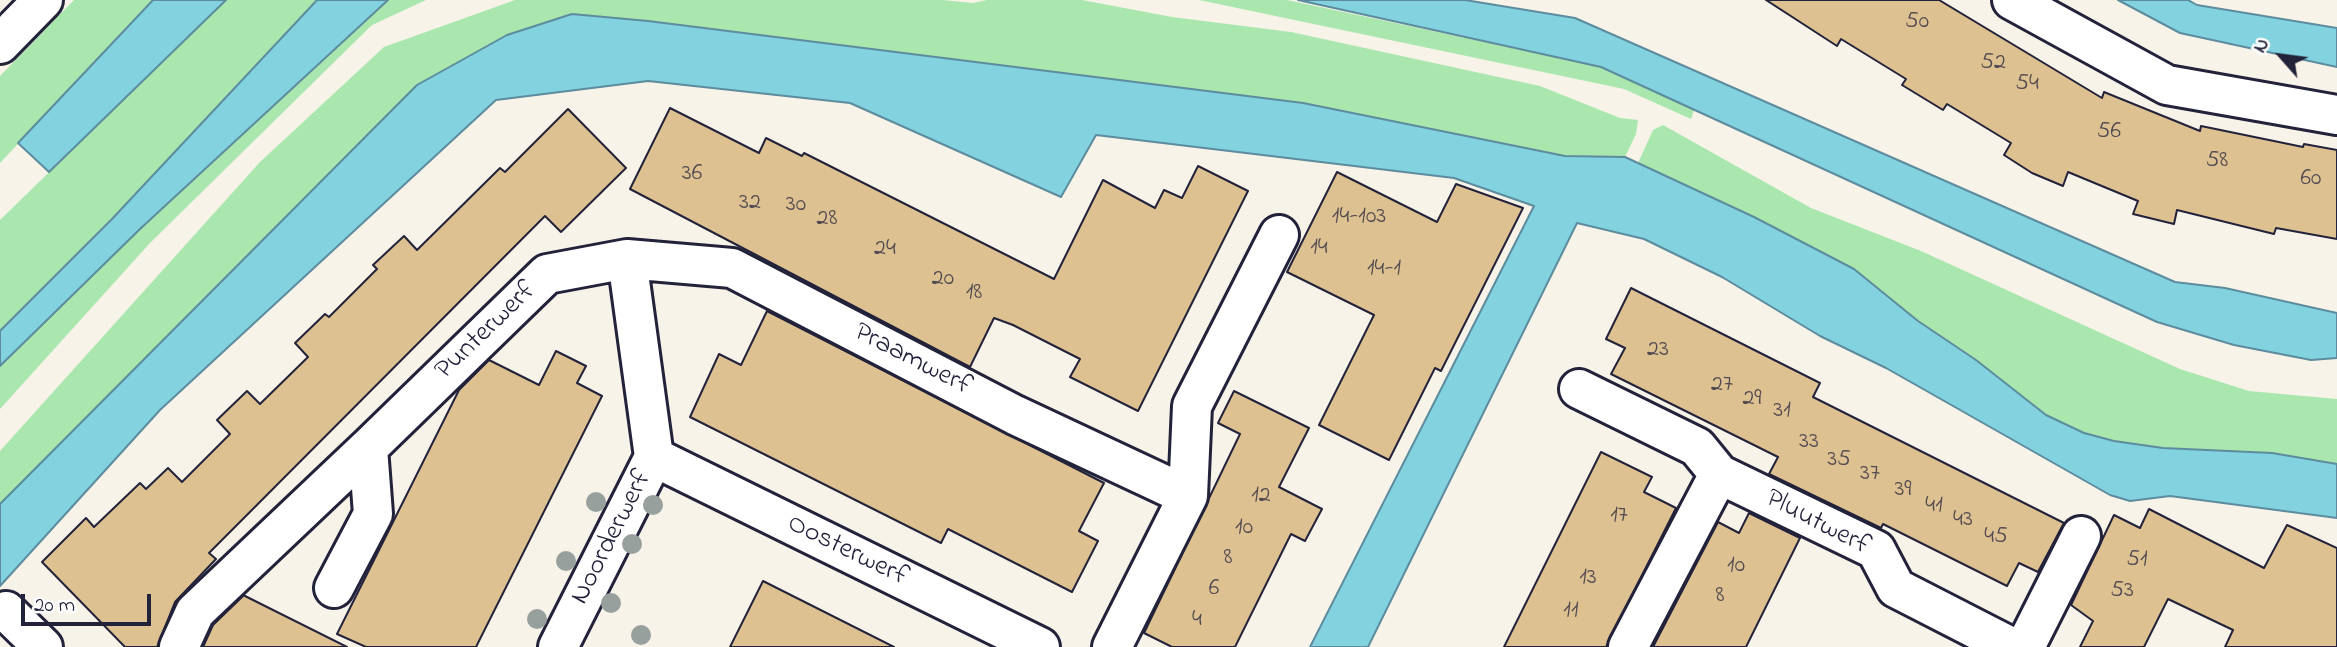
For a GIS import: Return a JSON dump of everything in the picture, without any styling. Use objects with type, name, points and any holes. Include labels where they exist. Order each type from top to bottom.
[{"type":"street","points":[[0,44],[43,0]]},
{"type":"street","points":[[2012,0],[2167,85],[2337,115]]},
{"type":"street","points":[[1112,647],[1188,496],[1192,406],[1279,235]]},
{"type":"street","name":"Praamwerf","points":[[627,259],[732,268],[1015,415],[1188,496]]},
{"type":"street","name":"Punterwerf","points":[[178,647],[195,612],[547,274],[627,259]]},
{"type":"street","name":"Noorderwerf","points":[[558,647],[654,457],[627,259]]},
{"type":"street","name":"Pluutwerf","points":[[1579,388],[1697,447],[1719,474],[1876,550],[1896,588],[2011,647]]},
{"type":"street","points":[[334,588],[373,514],[368,448]]},
{"type":"street","name":"Oosterwerf","points":[[654,457],[1040,647]]},
{"type":"street","points":[[1628,647],[1719,474]]},
{"type":"street","points":[[2025,647],[2081,536]]},
{"type":"street","points":[[6,611],[43,647]]},
{"type":"green space","points":[[74,0],[153,0],[0,163],[0,76]]},
{"type":"green space","points":[[226,0],[317,0],[112,219],[0,331],[0,220]]},
{"type":"green space","points":[[388,0],[426,0],[372,25],[150,243],[0,409],[0,366],[140,229]]},
{"type":"green space","points":[[515,0],[943,0],[973,3],[987,0],[1082,0],[1172,17],[1291,32],[1540,86],[1620,118],[1638,120],[1636,134],[1625,157],[1565,156],[1303,103],[648,21],[417,85],[0,504],[0,451],[260,162],[384,47]]},
{"type":"green space","points":[[1199,0],[1287,0],[1663,80],[1697,102],[1691,119],[1624,89]]},
{"type":"green space","points":[[1663,125],[1811,208],[1921,251],[2180,369],[2249,391],[2337,399],[2337,464],[2272,453],[2163,448],[2114,441],[2084,433],[2046,415],[1976,360],[1918,321],[1854,269],[1754,217],[1638,163],[1653,130]]},
{"type":"water","points":[[153,0],[226,0],[49,172],[18,143]]},
{"type":"water","points":[[317,0],[388,0],[140,229],[0,366],[0,331],[112,219]]},
{"type":"water","points":[[1298,0],[1465,0],[1575,18],[2175,282],[2225,288],[2337,313],[2337,358],[2311,360],[2234,345],[2157,322],[1601,67]]},
{"type":"water","points":[[2118,0],[2188,0],[2197,5],[2337,28],[2337,67],[2180,33]]},
{"type":"water","points":[[572,14],[648,21],[1303,103],[1565,156],[1625,157],[1754,217],[1854,269],[1918,321],[1976,360],[2046,415],[2084,433],[2114,441],[2163,448],[2272,453],[2337,464],[2337,518],[2170,496],[2130,501],[2110,495],[1886,368],[1820,336],[1722,277],[1644,239],[1577,223],[1368,647],[1310,647],[1534,206],[1454,178],[1096,135],[1061,197],[850,103],[648,81],[496,100],[160,410],[0,586],[0,504],[417,85],[507,35]]},
{"type":"building","points":[[1766,0],[1939,0],[2102,98],[2104,92],[2200,131],[2201,126],[2303,147],[2304,144],[2337,150],[2337,239],[2276,228],[2274,234],[2177,210],[2174,224],[2133,214],[2138,201],[2068,172],[2063,186],[2032,173],[2004,155],[2011,143],[1947,104],[1943,110],[1902,85],[1906,79],[1841,39],[1837,46]]},
{"type":"building","points":[[670,108],[759,153],[766,138],[802,156],[804,153],[1054,279],[1103,180],[1155,208],[1164,190],[1182,198],[1198,166],[1248,191],[1138,411],[1070,377],[1080,359],[1013,325],[994,318],[970,367],[630,189]]},
{"type":"building","points":[[568,109],[626,168],[561,232],[545,216],[209,553],[216,559],[175,602],[157,647],[125,647],[42,562],[86,518],[94,527],[140,483],[146,489],[168,468],[182,482],[230,434],[217,420],[247,391],[260,404],[308,357],[295,343],[325,314],[329,317],[377,269],[373,265],[404,236],[417,250],[500,168],[505,172]]},
{"type":"building","points":[[1337,172],[1437,222],[1456,184],[1523,208],[1441,371],[1435,368],[1389,460],[1319,425],[1374,315],[1287,272]]},
{"type":"building","points":[[1631,288],[1820,383],[1813,397],[2064,523],[2038,572],[2019,563],[2007,586],[1883,524],[1881,528],[1769,474],[1778,457],[1611,374],[1625,348],[1606,339]]},
{"type":"building","points":[[767,311],[1104,483],[1079,531],[1098,541],[1072,592],[948,529],[941,543],[690,417],[719,354],[741,365]]},
{"type":"building","points":[[556,351],[586,366],[577,383],[602,396],[476,647],[366,647],[337,634],[459,390],[489,360],[539,385]]},
{"type":"building","points":[[1234,391],[1309,428],[1279,487],[1322,509],[1305,541],[1291,534],[1235,647],[1172,647],[1144,633],[1240,434],[1218,423]]},
{"type":"building","points":[[1601,452],[1652,477],[1644,492],[1676,508],[1606,647],[1504,647]]},
{"type":"building","points":[[2149,509],[2264,568],[2287,525],[2337,548],[2337,647],[2225,647],[2233,630],[2168,599],[2144,647],[2080,647],[2093,621],[2071,605],[2114,515],[2140,528]]},
{"type":"building","points":[[1749,513],[1800,538],[1746,647],[1653,647],[1718,522],[1739,533]]},
{"type":"building","points":[[763,581],[894,647],[730,647]]},
{"type":"building","points":[[244,595],[347,647],[203,647],[213,625]]}]
